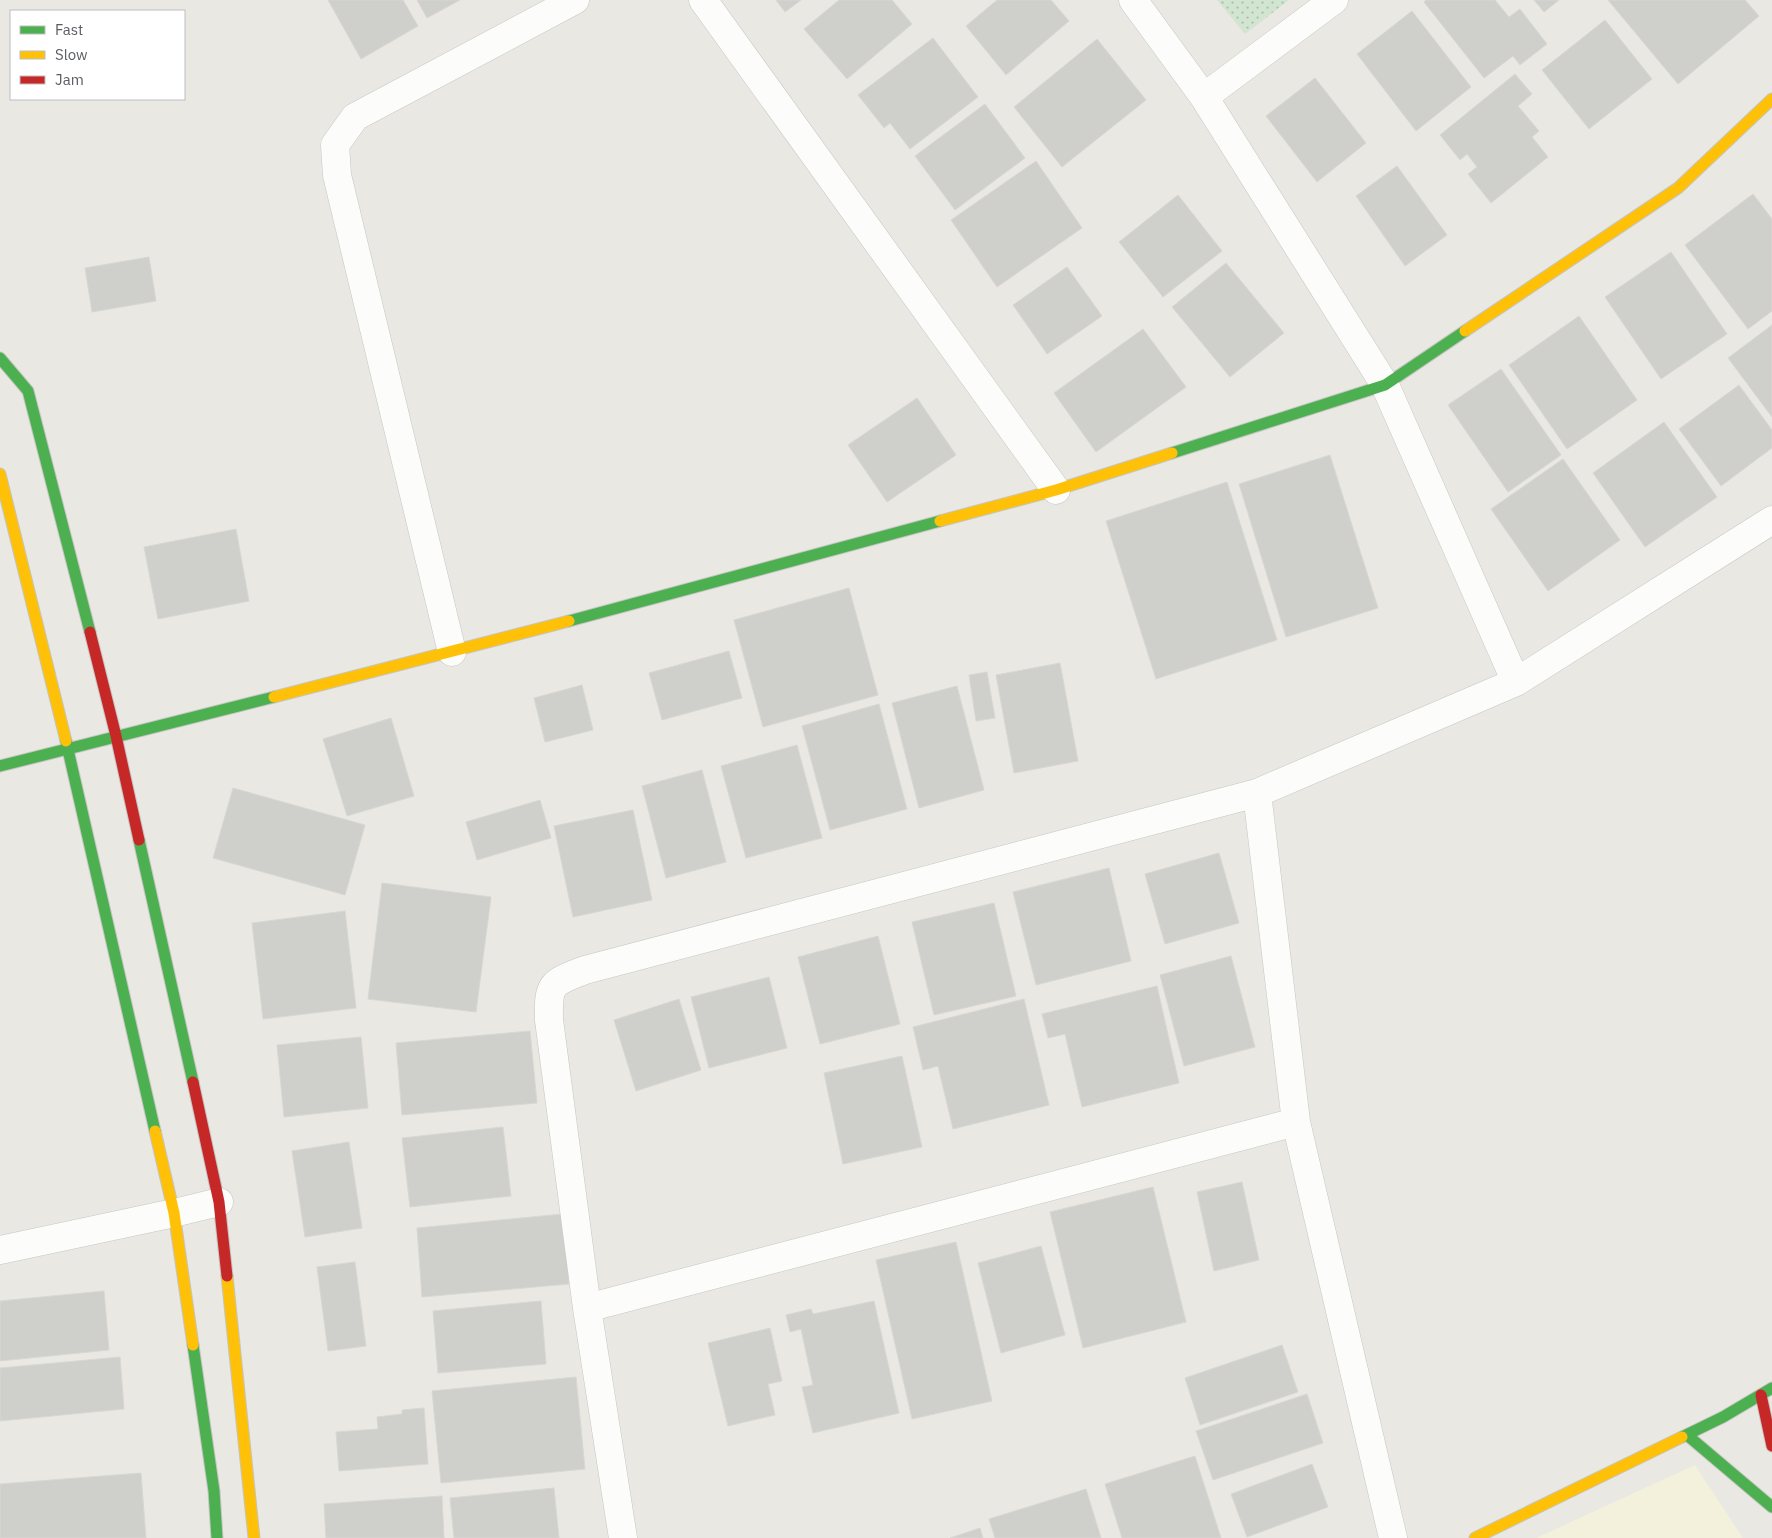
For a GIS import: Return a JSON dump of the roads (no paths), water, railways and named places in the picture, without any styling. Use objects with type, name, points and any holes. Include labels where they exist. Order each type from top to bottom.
[{"type":"street","points":[[452,652],[338,175],[335,145],[355,117],[575,0]]},
{"type":"street","points":[[703,0],[1056,490]]},
{"type":"street","points":[[1133,0],[1204,97],[1385,385],[1516,682]]},
{"type":"street","points":[[1204,97],[1334,0]]},
{"type":"street","points":[[0,766],[452,652],[1056,490],[1385,385],[1678,188],[1772,99]]},
{"type":"street","points":[[0,358],[28,392],[116,736],[219,1202],[254,1538]]},
{"type":"street","points":[[0,474],[68,748],[174,1213],[214,1491],[217,1538]]},
{"type":"street","points":[[623,1538],[587,1308],[549,1020],[548,997],[553,985],[564,978],[585,970],[1257,793],[1516,682],[1772,520]]},
{"type":"street","points":[[1257,793],[1296,1122],[1393,1538]]},
{"type":"street","points":[[587,1308],[1296,1122]]},
{"type":"street","points":[[0,1250],[219,1202]]},
{"type":"street","points":[[1475,1538],[1723,1417],[1772,1388]]},
{"type":"street","points":[[1762,1395],[1772,1446]]},
{"type":"street","points":[[1687,1435],[1772,1507]]}]
